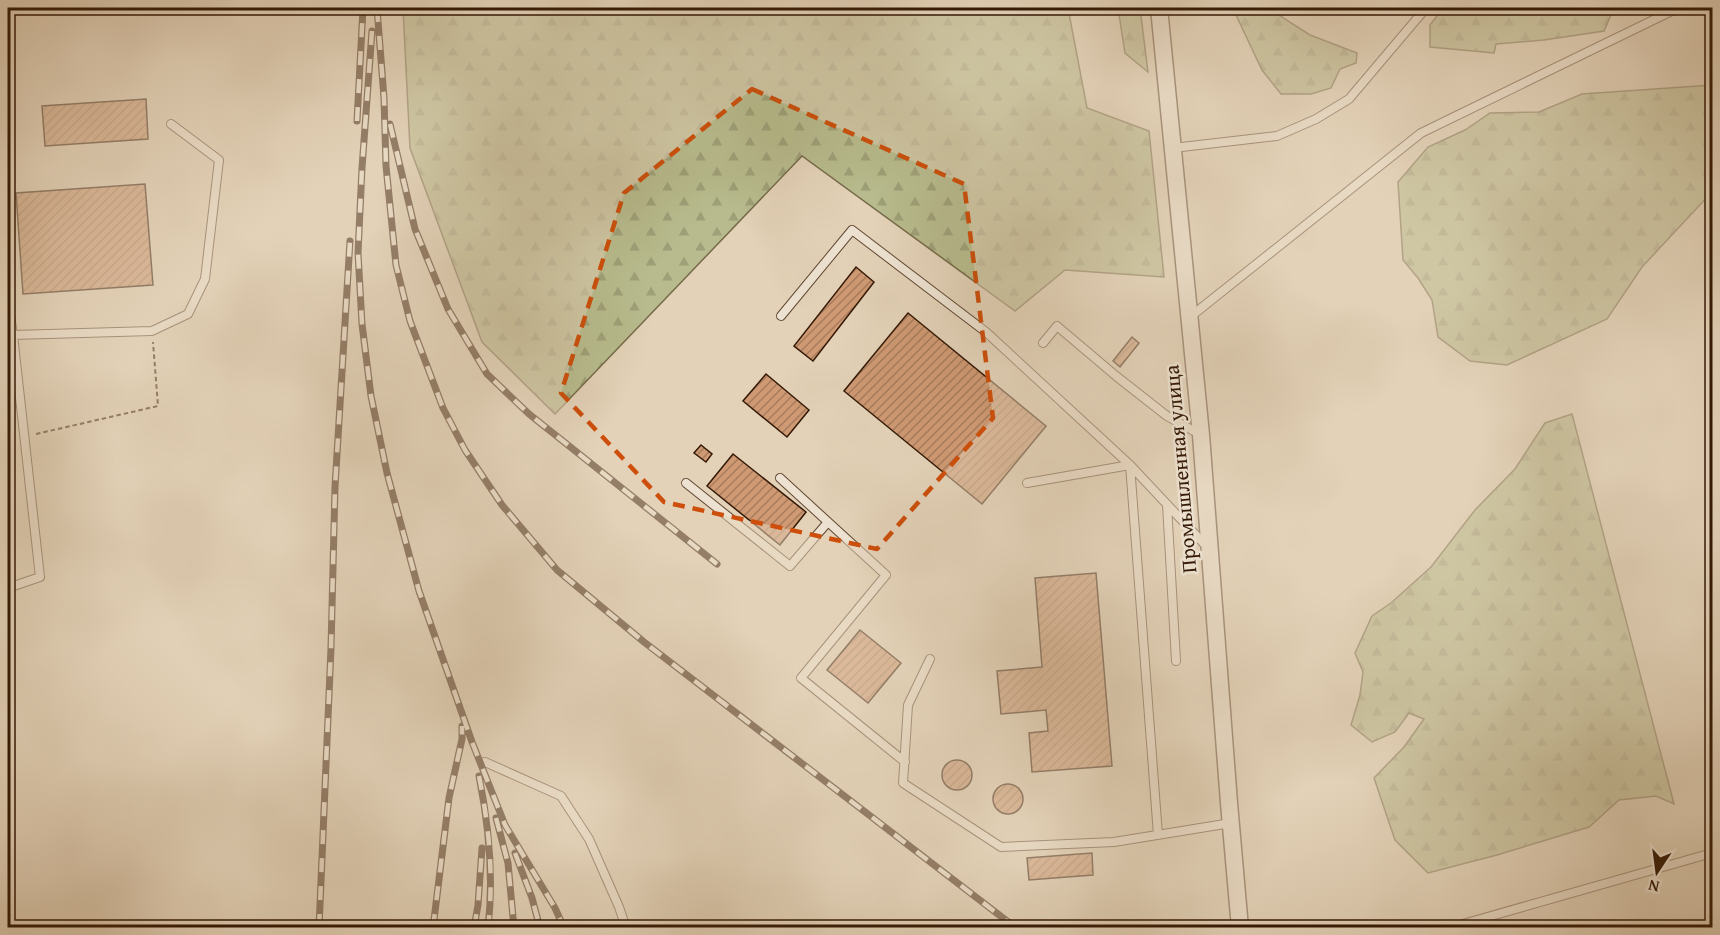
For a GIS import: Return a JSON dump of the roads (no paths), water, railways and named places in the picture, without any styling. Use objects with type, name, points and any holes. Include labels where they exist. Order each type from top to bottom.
[{"type":"street","name":"Промышленная улица","points":[[1159,8],[1201,435],[1240,927]]},
{"type":"lane","points":[[1173,148],[1277,136],[1316,119],[1349,99],[1426,8]]},
{"type":"lane","points":[[1190,318],[1421,133],[1678,8]]},
{"type":"lane","points":[[13,335],[152,331],[188,314],[205,279],[219,159],[171,123]]},
{"type":"lane","points":[[781,316],[852,230],[987,332],[1130,465],[1210,550]]},
{"type":"lane","points":[[8,302],[40,577],[8,588]]},
{"type":"lane","points":[[1043,343],[1057,326],[1167,416],[1201,435]]},
{"type":"lane","points":[[1028,483],[1130,465]]},
{"type":"lane","points":[[1130,465],[1158,835]]},
{"type":"lane","points":[[780,478],[886,575],[801,678],[904,762]]},
{"type":"lane","points":[[686,483],[790,566],[828,522]]},
{"type":"lane","points":[[1167,505],[1176,661]]},
{"type":"lane","points":[[930,659],[908,705],[903,783],[1001,847],[1114,843],[1231,824]]},
{"type":"lane","points":[[485,762],[561,796],[590,839],[626,927]]},
{"type":"lane","points":[[1449,927],[1713,853]]},
{"type":"railway","points":[[357,121],[363,8]]},
{"type":"railway","points":[[377,8],[384,98],[386,166],[396,265],[410,321],[443,408],[465,450],[502,505],[557,570],[644,642],[1016,928]]},
{"type":"railway","points":[[372,31],[358,253],[362,324],[371,396],[387,473],[419,591],[472,742],[505,825],[555,908],[564,928]]},
{"type":"railway","points":[[390,124],[415,229],[448,309],[487,374],[529,414],[717,564]]},
{"type":"railway","points":[[319,928],[331,648],[335,487],[350,241]]},
{"type":"railway","points":[[433,928],[449,798],[462,739],[462,726]]},
{"type":"railway","points":[[479,776],[490,851],[491,889],[488,928]]},
{"type":"railway","points":[[496,818],[508,863],[514,928]]},
{"type":"railway","points":[[474,928],[482,848]]},
{"type":"railway","points":[[515,853],[532,898],[540,928]]}]
